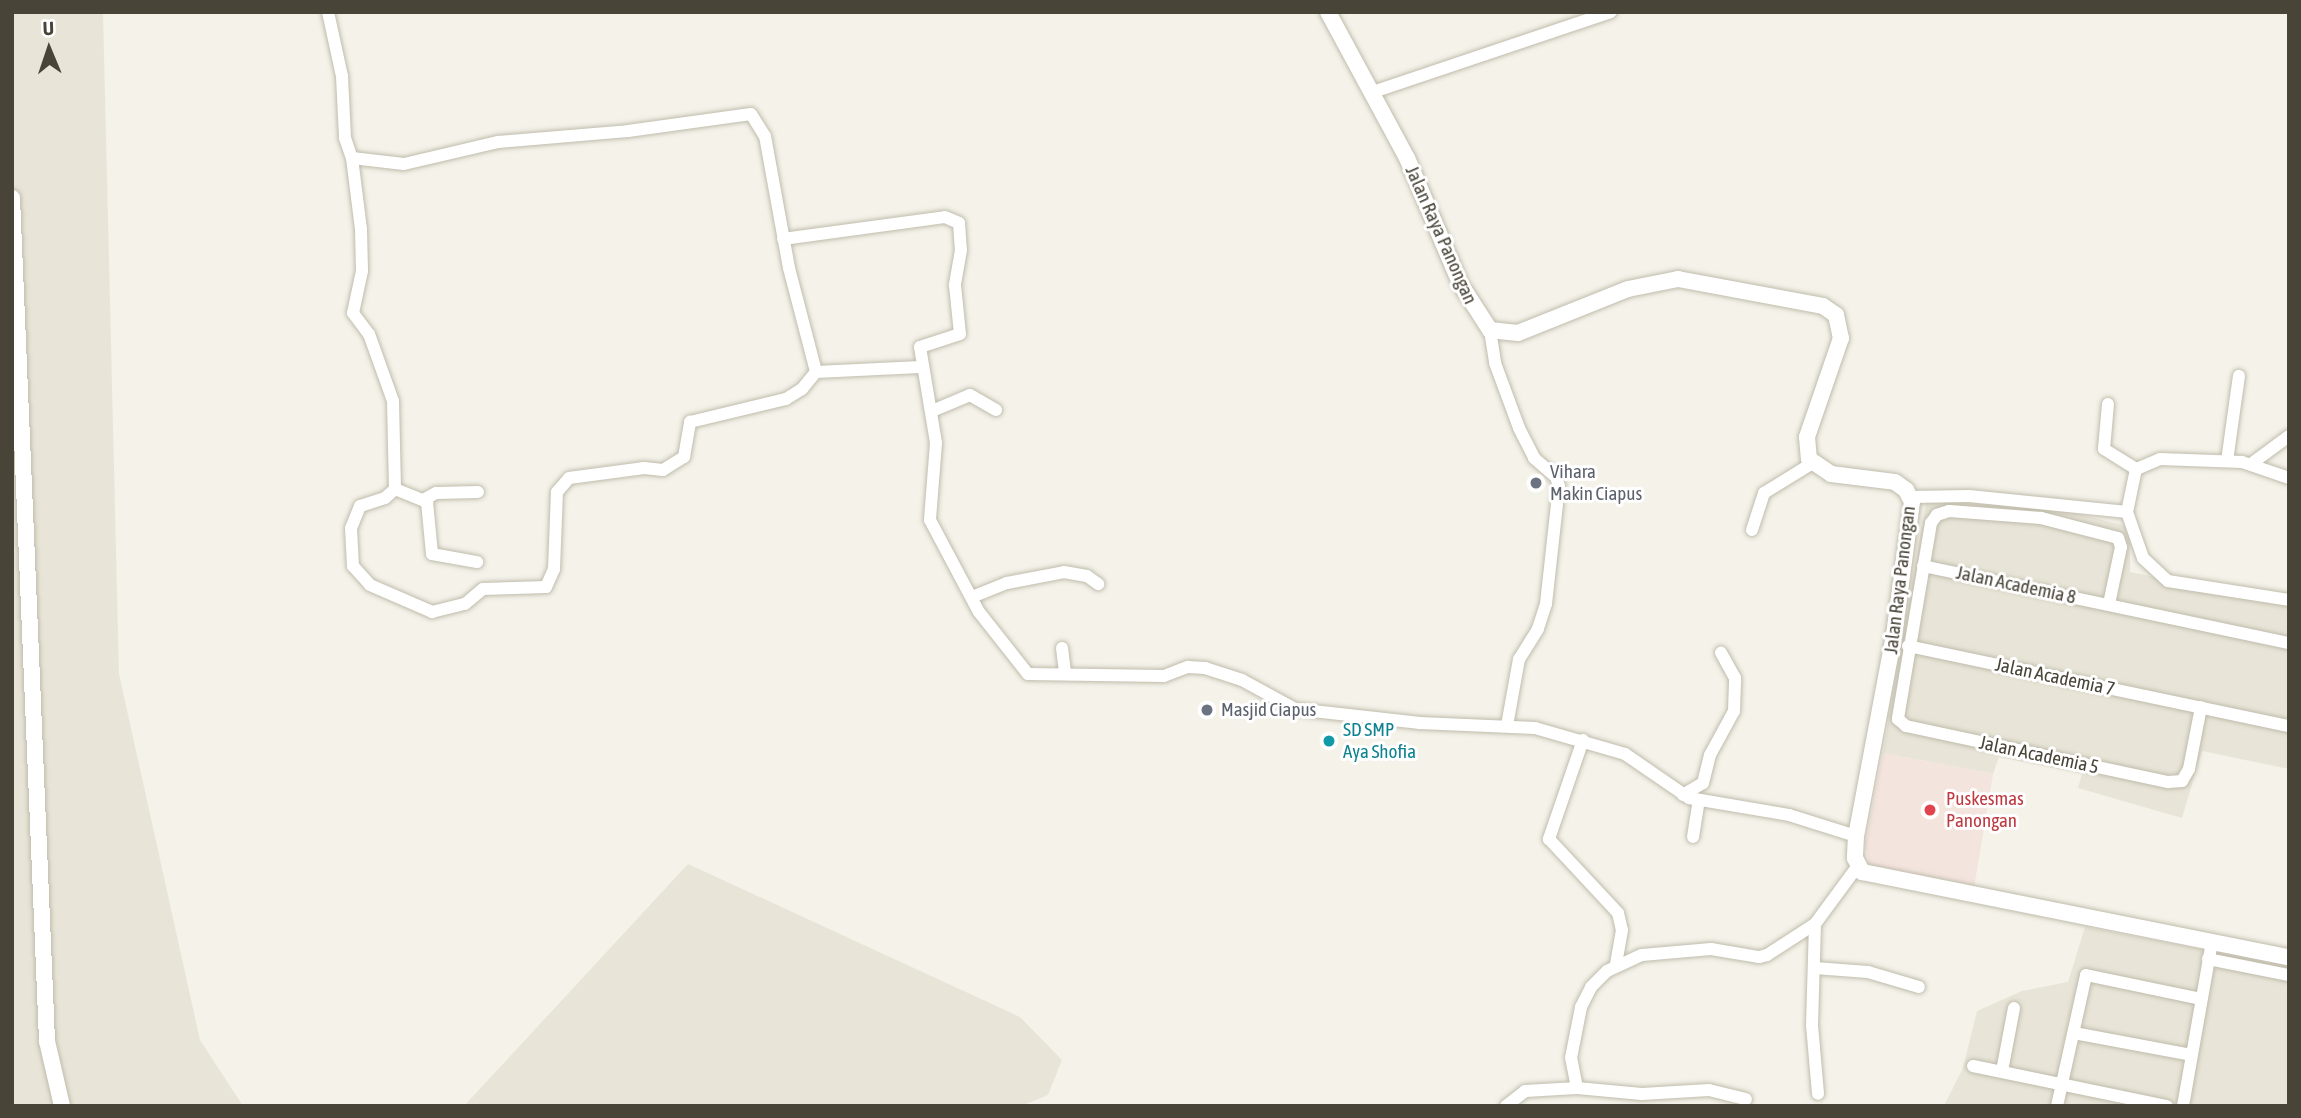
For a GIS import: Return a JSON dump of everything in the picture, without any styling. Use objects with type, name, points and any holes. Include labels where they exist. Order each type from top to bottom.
[{"type":"street","points":[[328,12],[342,76],[346,146],[352,158],[362,256],[353,313],[369,334],[391,393],[395,489]]},
{"type":"street","name":"Jalan Raya Panongan","points":[[1328,12],[1406,158],[1461,285],[1490,330]]},
{"type":"street","points":[[1373,92],[1611,12]]},
{"type":"street","points":[[352,158],[404,164],[498,142],[628,131],[746,113],[756,117],[765,136],[783,239],[816,372]]},
{"type":"street","points":[[12,198],[47,1041],[62,1106]]},
{"type":"street","points":[[783,239],[945,217],[956,219],[961,250],[955,285],[960,334],[922,343],[920,367],[932,411],[937,463],[930,520],[987,625],[1028,674],[1065,672],[1164,676],[1188,667],[1205,668],[1242,680],[1295,709],[1420,723],[1507,726],[1583,740],[1641,762],[1683,795],[1699,801],[1789,815],[1856,836]]},
{"type":"street","points":[[1507,726],[1519,659],[1538,629],[1546,604],[1559,486],[1534,458],[1519,428],[1495,363],[1490,330],[1518,332],[1602,298],[1663,280],[1715,283],[1823,306],[1836,315],[1841,338],[1807,437],[1811,464],[1764,493],[1752,530]]},
{"type":"street","points":[[395,489],[385,498],[363,503],[354,513],[354,566],[370,585],[432,612],[465,604],[483,589],[539,589],[553,576],[556,499],[563,482],[644,468],[663,470],[684,457],[690,422],[786,399],[802,389],[816,372],[920,367]]},
{"type":"street","points":[[2227,461],[2239,376]]},
{"type":"street","points":[[932,411],[970,395],[996,410]]},
{"type":"street","points":[[2108,404],[2104,449],[2136,469]]},
{"type":"street","points":[[2251,464],[2289,436]]},
{"type":"street","points":[[2136,469],[2160,459],[2227,461],[2251,464],[2289,478]]},
{"type":"street","name":"Jalan Raya Panongan","points":[[1811,464],[1830,474],[1895,482],[1910,496],[1894,635],[1856,836],[1857,867]]},
{"type":"street","points":[[2136,469],[2127,512],[2143,558],[2168,580],[2289,600]]},
{"type":"street","points":[[395,489],[425,499],[431,512],[432,554],[477,562]]},
{"type":"street","points":[[425,499],[436,493],[478,492]]},
{"type":"street","points":[[1910,496],[1969,496],[2127,512]]},
{"type":"street","points":[[1908,646],[1923,566],[1937,515],[1949,511],[2041,518],[2118,538],[2121,547],[2109,604]]},
{"type":"street","name":"Jalan Academia 8","points":[[1923,566],[2289,643]]},
{"type":"street","points":[[972,597],[1015,581],[1064,572],[1087,576],[1098,584]]},
{"type":"street","name":"Jalan Academia 7","points":[[1908,646],[2289,726]]},
{"type":"street","name":"Jalan Academia 5","points":[[1908,646],[1898,719],[1906,726],[2168,782],[2182,781],[2189,769],[2201,707]]},
{"type":"street","points":[[1062,648],[1065,672]]},
{"type":"street","points":[[1683,795],[1703,783],[1710,755],[1734,711],[1735,678],[1721,653]]},
{"type":"street","points":[[1583,740],[1549,839],[1618,912],[1622,930],[1616,965]]},
{"type":"street","points":[[1693,837],[1699,801]]},
{"type":"street","points":[[1577,1088],[1571,1058],[1581,1007],[1597,979],[1616,965],[1642,955],[1711,949],[1759,957],[1815,924],[1857,867],[1871,876],[2289,957]]},
{"type":"street","points":[[1815,924],[1813,1051],[1818,1094]]},
{"type":"street","points":[[2183,1106],[2212,941]]},
{"type":"street","points":[[2208,959],[2289,975]]},
{"type":"street","points":[[1815,968],[1868,972],[1919,987]]},
{"type":"street","points":[[2057,1106],[2086,975],[2201,999]]},
{"type":"street","points":[[2002,1071],[2014,1008]]},
{"type":"street","points":[[2074,1033],[2191,1055]]},
{"type":"street","points":[[1973,1066],[2167,1106]]},
{"type":"street","points":[[1506,1106],[1525,1091],[1577,1088],[1642,1094],[1709,1090],[1746,1099]]},
{"type":"shaded area","points":[[12,12],[103,12],[119,674],[200,1040],[243,1106],[12,1106]]},
{"type":"shaded area","points":[[1926,503],[2059,509],[2130,527],[2130,572],[2289,604],[2289,769],[2202,751],[2182,818],[2078,788],[2082,774],[1999,757],[1993,774],[1883,753]]},
{"type":"shaded area","name":"Puskesmas Panongan","points":[[1883,753],[1993,774],[1974,888],[1871,869],[1865,845]]},
{"type":"shaded area","points":[[688,864],[1020,1017],[1062,1060],[1048,1095],[1021,1106],[464,1106]]},
{"type":"shaded area","points":[[2085,927],[2289,966],[2289,1106],[1944,1106],[1963,1068],[1977,1011],[2022,991],[2068,982]]},
{"type":"place","name":"Vihara Makin Ciapus","points":[[1536,483]]},
{"type":"place","name":"Masjid Ciapus","points":[[1207,710]]},
{"type":"place","name":"SD SMP Aya Shofia","points":[[1329,741]]},
{"type":"place","name":"Puskesmas Panongan","points":[[1930,810]]}]
